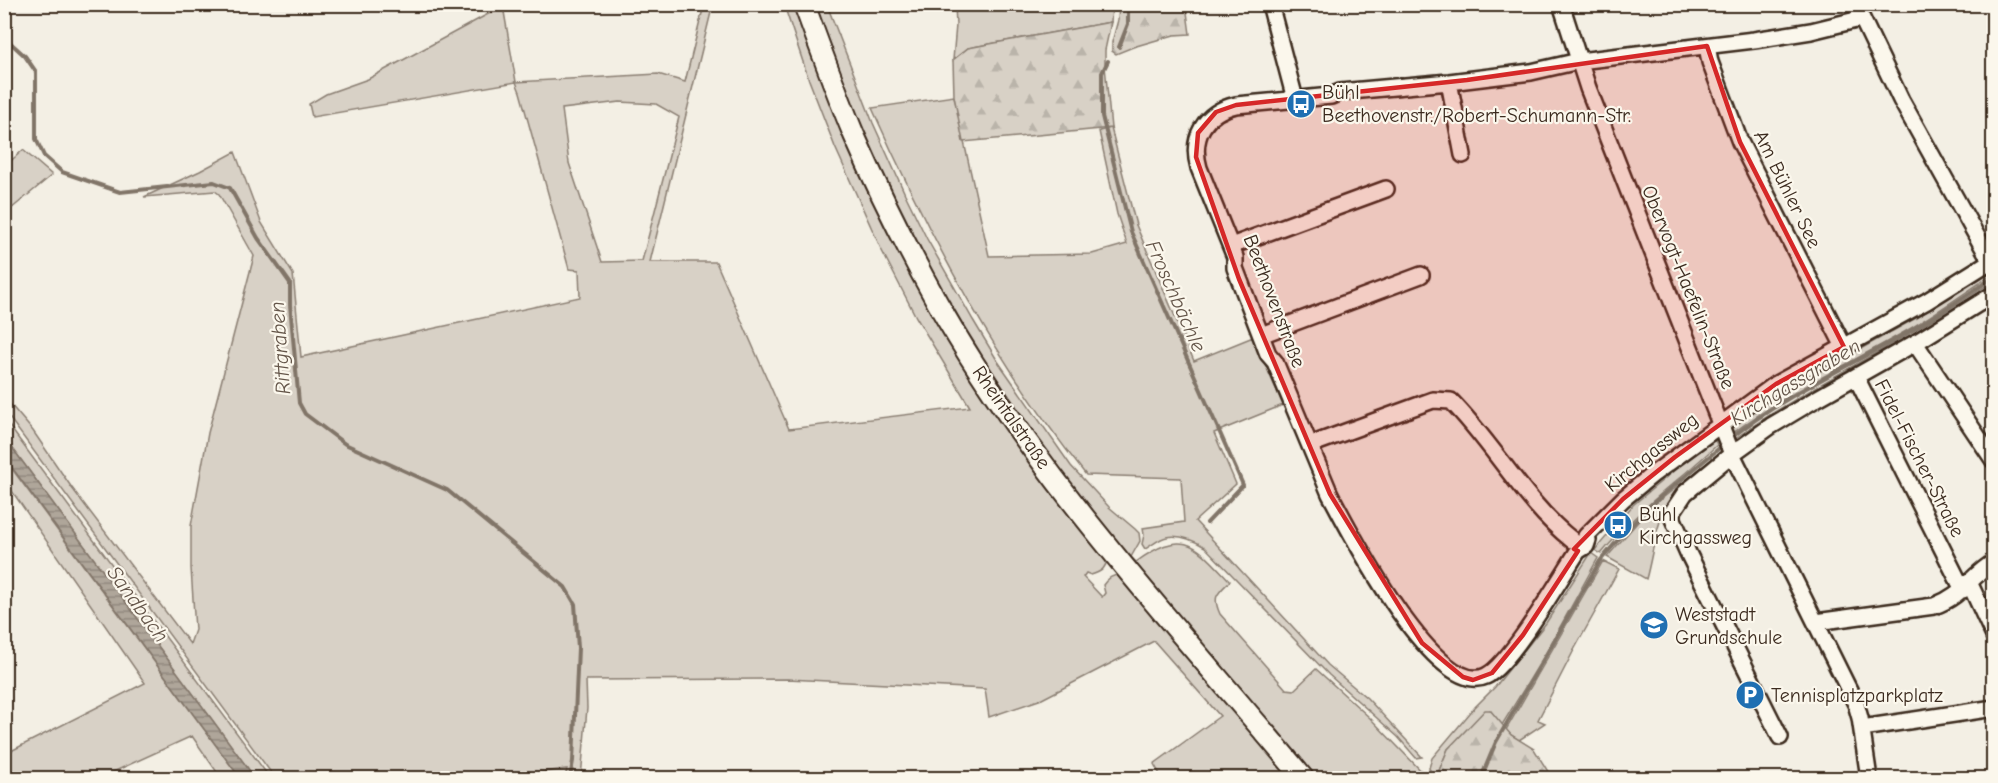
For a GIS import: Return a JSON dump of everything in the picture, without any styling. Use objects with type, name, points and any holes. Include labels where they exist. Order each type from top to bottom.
[{"type":"main road","name":"Rheintalstraße","points":[[804,4],[854,134],[893,219],[938,303],[983,377],[1048,469],[1120,562],[1303,778]]},
{"type":"street","points":[[1270,4],[1295,99]]},
{"type":"street","name":"Obervogt-Haefelin-Straße","points":[[1561,4],[1579,61],[1731,451],[1856,704],[1869,778]]},
{"type":"street","points":[[1855,4],[1860,19],[1901,100],[1992,263]]},
{"type":"street","name":"Beethovenstraße","points":[[1484,677],[1473,680],[1456,673],[1430,651],[1411,630],[1339,511],[1275,362],[1268,354],[1235,268],[1235,257],[1196,157],[1198,133],[1212,116],[1225,108],[1236,105],[1532,72],[1579,61],[1811,31],[1860,19]]},
{"type":"street","name":"Am Bühler See","points":[[1707,46],[1710,62],[1740,142],[1844,347]]},
{"type":"street","points":[[1449,82],[1463,155]]},
{"type":"street","points":[[1231,246],[1386,189]]},
{"type":"street","name":"Kirchgassweg","points":[[1484,677],[1492,673],[1505,659],[1523,635],[1579,542],[1632,491],[1675,457],[1722,427],[1776,384],[1992,263]]},
{"type":"street","points":[[1261,335],[1421,275]]},
{"type":"street","points":[[1780,736],[1673,519],[1673,511],[1685,493],[1731,451],[1792,413],[1916,343],[1994,294]]},
{"type":"street","points":[[1916,343],[1994,461]]},
{"type":"street","name":"Fidel-Fischer-Straße","points":[[1856,377],[1994,636]]},
{"type":"street","points":[[1310,445],[1432,400],[1451,401],[1544,512],[1579,542]]},
{"type":"street","points":[[1816,622],[1934,606],[1947,601],[1966,586],[1978,572],[1994,562]]},
{"type":"street","points":[[1862,728],[1994,708]]},
{"type":"highlighted area","points":[[1707,46],[1740,142],[1844,347],[1776,384],[1675,457],[1623,499],[1574,549],[1578,551],[1523,635],[1492,673],[1473,680],[1463,677],[1422,643],[1330,494],[1239,279],[1196,157],[1198,133],[1216,112],[1236,105],[1467,80]]},
{"type":"green space","points":[[713,4],[650,262],[716,262],[789,429],[970,407],[916,317],[881,249],[835,147],[809,80],[784,5],[794,5],[843,133],[897,244],[1029,458],[1079,527],[1107,560],[1102,570],[1091,575],[1086,573],[1083,577],[1102,597],[1105,593],[1103,585],[1113,576],[1121,575],[1292,778],[1162,778],[1154,764],[1220,716],[1154,641],[1042,699],[989,717],[985,689],[788,679],[586,680],[587,708],[581,778],[565,778],[567,769],[497,778],[275,778],[5,412],[4,397],[33,431],[72,488],[190,644],[195,630],[191,526],[208,433],[254,256],[219,194],[215,191],[144,197],[235,152],[261,222],[293,274],[301,357],[580,297],[579,270],[569,269],[516,82],[658,74],[685,82],[704,5]],"holes":[[[620,102],[656,104],[679,117],[642,261],[602,262],[569,163],[562,109]]]},
{"type":"green space","points":[[810,5],[827,5],[873,123],[905,194],[927,239],[997,360],[1071,466],[1109,507],[1139,533],[1140,541],[1131,557],[1136,562],[1152,551],[1178,543],[1198,550],[1230,581],[1216,599],[1220,614],[1286,689],[1294,690],[1316,669],[1370,718],[1428,778],[1313,778],[1090,513],[999,388],[903,223],[867,149]]},
{"type":"green space","points":[[955,5],[1112,5],[1111,22],[968,48],[953,60]]},
{"type":"green space","points":[[1119,5],[1186,5],[1190,34],[1174,35],[1116,54],[1112,51],[1112,42],[1118,20]]},
{"type":"green space","points":[[503,6],[516,82],[312,117],[309,104],[326,94],[368,79]]},
{"type":"green space","points":[[1111,22],[1105,50],[1105,66],[1111,128],[963,142],[954,96],[953,60],[968,48]]},
{"type":"green space","points":[[954,96],[989,256],[1092,254],[1127,244],[1117,214],[1099,131],[1111,128],[1136,225],[1194,361],[1253,337],[1283,405],[1214,433],[1236,484],[1195,521],[1328,665],[1367,698],[1422,757],[1416,758],[1398,737],[1329,675],[1205,547],[1197,542],[1172,536],[1145,549],[1142,544],[1143,528],[1184,522],[1181,478],[1086,475],[1054,433],[1023,389],[967,299],[917,205],[872,108]]},
{"type":"green space","points":[[23,150],[52,175],[5,214],[5,166]]},
{"type":"green space","points":[[1987,273],[1990,276],[1927,318],[1796,392],[1733,433],[1731,427],[1762,404],[1916,318]]},
{"type":"green space","points":[[1992,282],[1993,285],[1934,325],[1738,443],[1736,438],[1778,410]]},
{"type":"green space","points":[[4,419],[270,778],[255,778],[5,438]]},
{"type":"green space","points":[[1715,440],[1717,445],[1643,510],[1601,554],[1595,550],[1633,505]]},
{"type":"green space","points":[[1721,452],[1722,455],[1686,483],[1669,502],[1657,530],[1646,579],[1607,557],[1650,508]]},
{"type":"green space","points":[[4,458],[240,778],[221,778],[192,736],[100,778],[5,778],[5,754],[145,683],[5,481]]},
{"type":"green space","points":[[1591,553],[1598,558],[1544,656],[1502,725],[1490,710],[1448,749],[1436,778],[1434,778],[1429,768],[1432,758],[1495,687],[1546,623]]},
{"type":"green space","points":[[1603,561],[1619,569],[1538,720],[1545,723],[1519,740],[1506,730]]},
{"type":"green space","points":[[1485,710],[1490,710],[1511,735],[1534,749],[1552,778],[1436,778],[1448,749]]},
{"type":"shaded area","points":[[5,438],[255,778],[240,778],[5,458]]},
{"type":"waterway","name":"Froschbächle","points":[[1119,47],[1128,24],[1128,4]]},
{"type":"waterway","name":"Rittgraben","points":[[4,37],[25,56],[36,72],[36,139],[44,156],[62,172],[120,192],[214,182],[230,188],[258,238],[290,283],[299,403],[305,414],[345,444],[447,490],[565,587],[575,604],[578,648],[573,761],[570,778]]},
{"type":"waterway","name":"Froschbächle","points":[[1108,61],[1102,73],[1102,116],[1131,232],[1243,485],[1207,523]]},
{"type":"waterway","name":"Kirchgassgraben","points":[[1731,438],[1773,408],[1919,326],[1994,277]]},
{"type":"waterway","name":"Kirchgassgraben","points":[[1481,778],[1496,742],[1600,561],[1652,504],[1723,445]]},
{"type":"place","name":"Bühl Beethovenstr./Robert-Schumann-Str.","points":[[1301,104]]},
{"type":"place","name":"Bühl Kirchgassweg","points":[[1618,525]]},
{"type":"place","name":"Weststadt Grundschule","points":[[1654,625]]},
{"type":"place","name":"Tennisplatzparkplatz","points":[[1750,695]]},
{"type":"water label","name":"Sandbach","points":[[138,604]]}]
